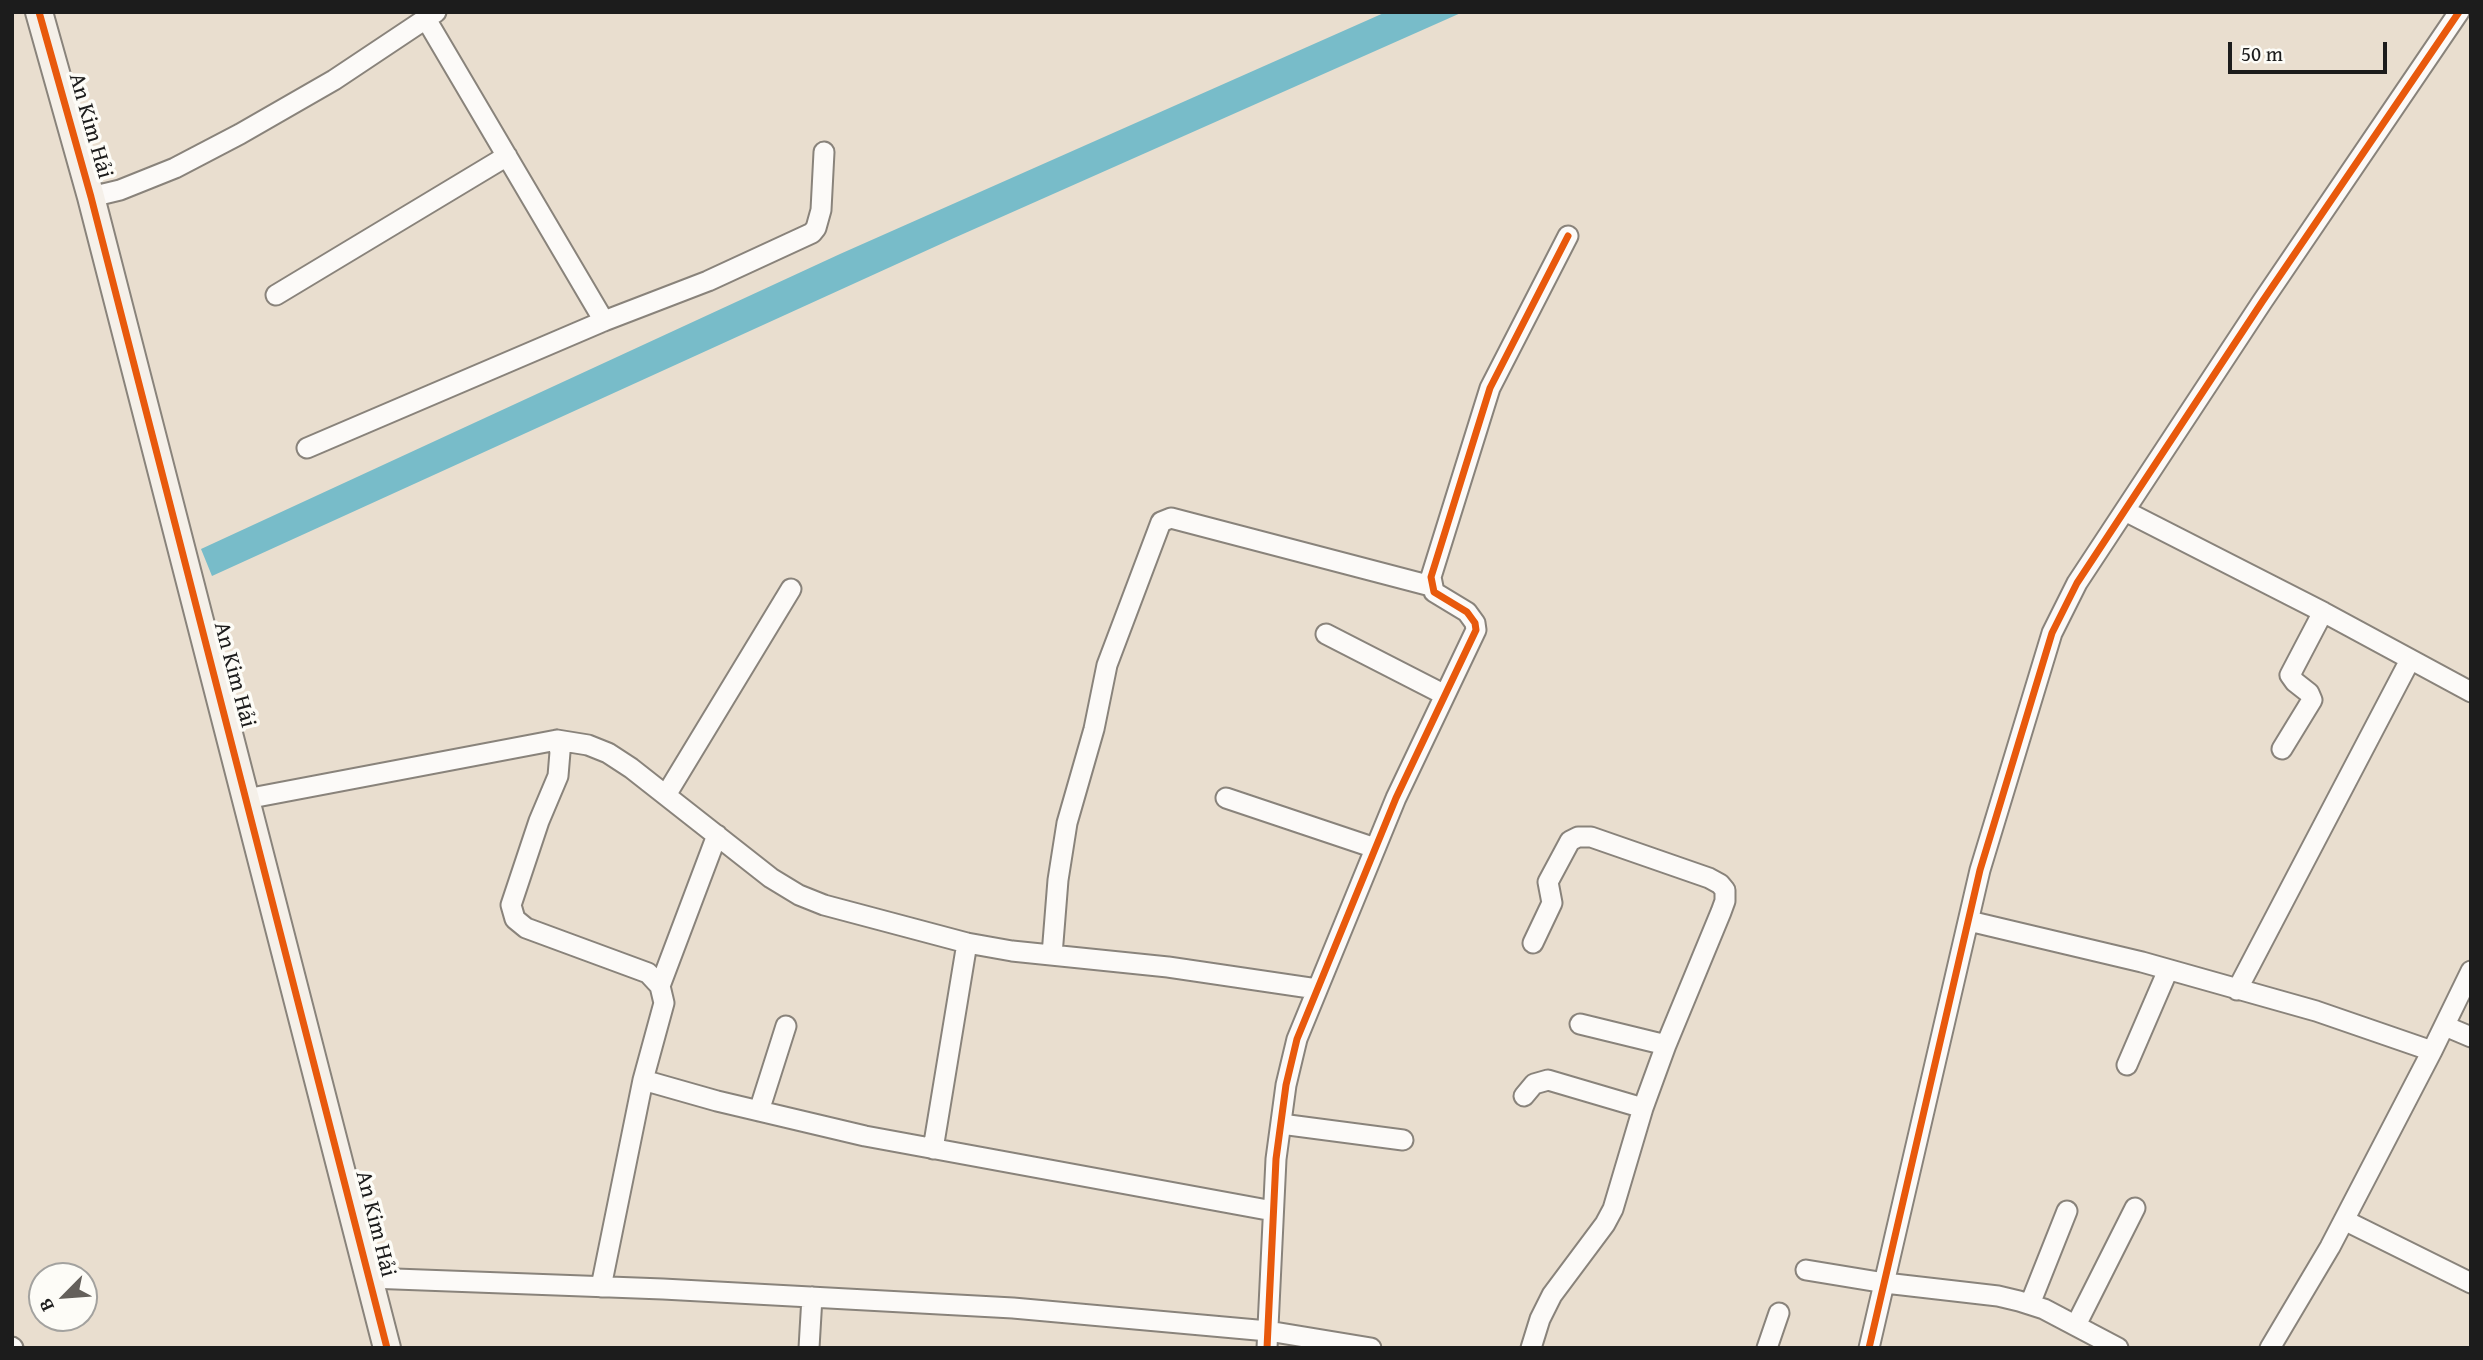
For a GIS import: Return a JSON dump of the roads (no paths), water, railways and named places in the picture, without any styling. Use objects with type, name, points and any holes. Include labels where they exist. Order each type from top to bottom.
[{"type":"street","name":"An Kim Hải","points":[[39,12],[91,197],[387,1348]]},
{"type":"street","points":[[1870,1348],[1980,870],[2052,633],[2077,583],[2262,302],[2459,12]]},
{"type":"street","points":[[91,197],[120,190],[175,168],[240,134],[334,80],[431,15],[507,156],[604,321]]},
{"type":"street","points":[[307,448],[604,321],[708,281],[812,233],[821,210],[824,152]]},
{"type":"street","points":[[276,295],[507,156]]},
{"type":"street","points":[[1267,1339],[1276,1159],[1286,1085],[1297,1039],[1396,798],[1476,630],[1475,623],[1467,612],[1434,592],[1431,577],[1490,387],[1568,236]]},
{"type":"street","points":[[2125,511],[2323,612],[2471,692]]},
{"type":"street","points":[[1052,955],[1066,823],[1094,729],[1107,665],[1161,522],[1171,518],[1431,586]]},
{"type":"street","points":[[666,795],[791,589]]},
{"type":"street","points":[[2282,749],[2312,700],[2290,675],[2323,612]]},
{"type":"street","points":[[1326,634],[1445,695]]},
{"type":"street","points":[[2237,990],[2410,660]]},
{"type":"street","points":[[246,799],[557,740],[588,745],[608,753],[666,795],[771,878],[799,895],[847,912],[967,943],[1168,967],[1317,989]]},
{"type":"street","points":[[557,740],[560,752],[558,776],[539,821],[511,905],[515,919],[527,928],[648,973],[660,986],[664,1003],[643,1080],[601,1287]]},
{"type":"street","points":[[1226,798],[1375,848]]},
{"type":"street","points":[[660,986],[717,835]]},
{"type":"street","points":[[1531,1348],[1540,1319],[1552,1295],[1605,1224],[1613,1209],[1665,1045],[1721,912],[1725,890],[1720,884],[1591,837],[1578,836],[1570,841],[1548,882],[1552,903],[1533,943]]},
{"type":"street","points":[[1969,920],[2168,970],[2316,1011],[2432,1051]]},
{"type":"street","points":[[933,1149],[967,943]]},
{"type":"street","points":[[2127,1065],[2168,970]]},
{"type":"street","points":[[2270,1348],[2344,1220],[2471,971]]},
{"type":"street","points":[[1580,1024],[1665,1045]]},
{"type":"street","points":[[759,1111],[786,1026]]},
{"type":"street","points":[[2445,1026],[2471,1037]]},
{"type":"street","points":[[643,1080],[759,1111],[933,1149],[1273,1211]]},
{"type":"street","points":[[1524,1096],[1534,1084],[1548,1080],[1643,1108]]},
{"type":"street","points":[[1281,1124],[1403,1140]]},
{"type":"street","points":[[2076,1325],[2136,1208]]},
{"type":"street","points":[[2030,1304],[2067,1211]]},
{"type":"street","points":[[2344,1220],[2471,1283]]},
{"type":"street","points":[[1806,1270],[1885,1283],[1998,1296],[2030,1304],[2118,1348]]},
{"type":"street","points":[[369,1278],[1013,1308],[1267,1339],[1371,1348]]},
{"type":"street","points":[[809,1348],[811,1297]]},
{"type":"street","points":[[1768,1348],[1779,1313]]},
{"type":"water","points":[[1386,12],[1463,12],[954,238],[212,576],[201,549],[840,254]]}]
